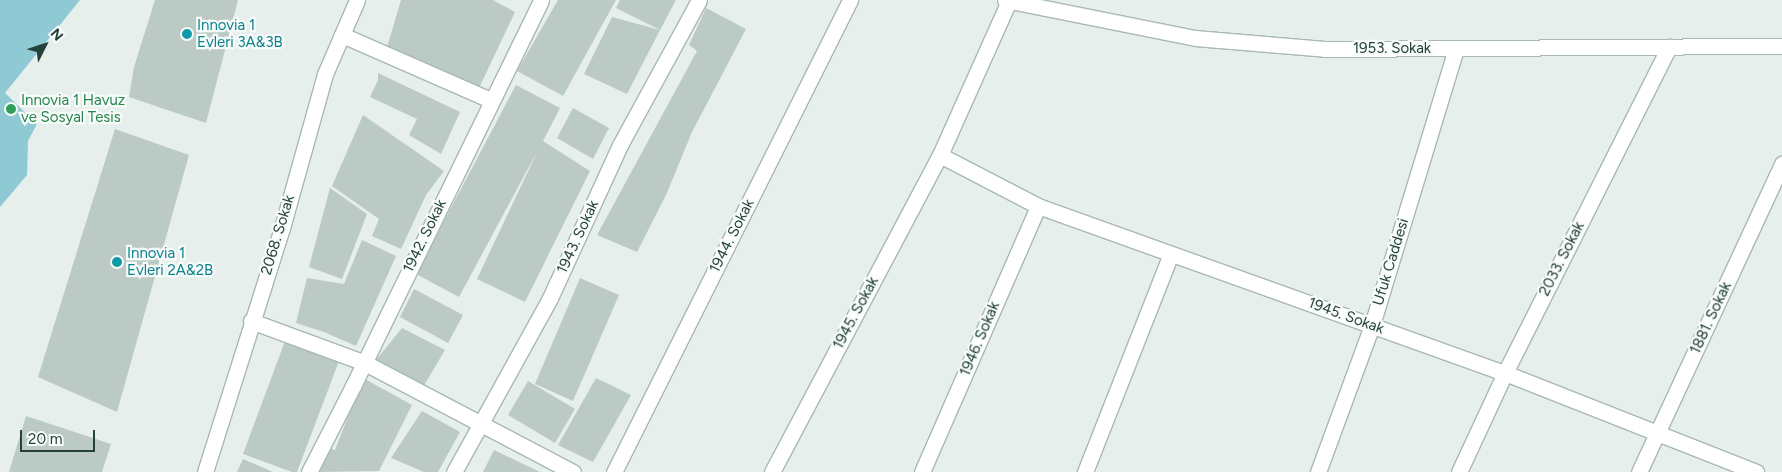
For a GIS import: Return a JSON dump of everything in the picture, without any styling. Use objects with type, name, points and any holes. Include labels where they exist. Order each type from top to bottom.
[{"type":"street","name":"2068. Sokak","points":[[205,472],[251,321],[282,228],[325,74],[357,0]]},
{"type":"street","name":"1942. Sokak","points":[[309,472],[365,363],[541,0]]},
{"type":"street","name":"1943. Sokak","points":[[454,472],[550,298],[620,144],[699,0]]},
{"type":"street","name":"1944. Sokak","points":[[614,472],[850,0]]},
{"type":"street","name":"1953. Sokak","points":[[1007,0],[1195,38],[1325,50],[1782,46]]},
{"type":"street","name":"1945. Sokak","points":[[772,472],[940,154],[1007,0]]},
{"type":"street","points":[[342,35],[491,100]]},
{"type":"street","name":"2033. Sokak","points":[[1459,472],[1505,373],[1669,47]]},
{"type":"street","name":"Ufuk Caddesi","points":[[1318,472],[1372,325],[1456,49]]},
{"type":"street","name":"1945. Sokak","points":[[940,154],[1038,206],[1505,373],[1658,435],[1756,472]]},
{"type":"street","name":"1881. Sokak","points":[[1639,472],[1658,435],[1782,164]]},
{"type":"street","name":"1946. Sokak","points":[[922,472],[1038,206]]},
{"type":"street","points":[[1085,472],[1171,254]]},
{"type":"street","points":[[251,321],[365,363],[573,472]]},
{"type":"water","name":"Innovia 1 Havuz ve Sosyal Tesis","points":[[0,0],[80,0],[5,93],[37,124],[28,141],[27,175],[0,207]]},
{"type":"building","name":"Innovia 1 Evleri 3A&3B","points":[[155,0],[238,0],[206,123],[129,97],[134,67]]},
{"type":"building","points":[[401,0],[493,0],[515,12],[479,88],[387,47]]},
{"type":"building","points":[[558,0],[616,0],[563,96],[517,71]]},
{"type":"building","points":[[620,0],[676,0],[660,30],[616,8]]},
{"type":"building","points":[[706,8],[746,29],[692,132],[666,195],[637,252],[597,235],[697,51],[689,45]]},
{"type":"building","points":[[612,17],[660,30],[627,94],[584,74]]},
{"type":"building","points":[[378,73],[460,112],[441,154],[409,135],[417,119],[370,97],[378,80]]},
{"type":"building","points":[[516,85],[560,108],[543,141],[590,171],[525,302],[477,279],[538,150],[459,297],[416,274]]},
{"type":"building","points":[[573,108],[609,128],[593,159],[557,138]]},
{"type":"building","points":[[363,115],[444,171],[426,195],[401,249],[372,236],[379,219],[332,186]]},
{"type":"building","name":"Innovia 1 Evleri 2A&2B","points":[[115,129],[189,155],[117,412],[38,377]]},
{"type":"building","points":[[330,188],[367,214],[342,279],[309,267]]},
{"type":"building","points":[[362,240],[396,256],[356,346],[324,332],[296,323],[307,278],[344,284]]},
{"type":"building","points":[[580,278],[619,295],[573,401],[535,384]]},
{"type":"building","points":[[414,289],[463,315],[448,343],[400,317]]},
{"type":"building","points":[[402,328],[445,350],[423,387],[376,360]]},
{"type":"building","points":[[285,341],[339,361],[297,472],[292,472],[243,454]]},
{"type":"building","points":[[363,378],[412,405],[379,471],[315,472],[323,446],[335,450]]},
{"type":"building","points":[[596,378],[631,395],[593,462],[558,445]]},
{"type":"building","points":[[528,381],[575,409],[555,443],[508,415]]},
{"type":"building","points":[[422,411],[460,432],[438,472],[424,472],[391,458]]},
{"type":"building","points":[[26,416],[111,444],[102,472],[9,472]]},
{"type":"building","points":[[494,450],[540,472],[483,472]]},
{"type":"building","points":[[243,459],[273,472],[237,472]]},
{"type":"place","name":"Innovia 1 Evleri 3A&3B","points":[[187,34]]},
{"type":"place","name":"Innovia 1 Havuz ve Sosyal Tesis","points":[[11,109]]},
{"type":"place","name":"Innovia 1 Evleri 2A&2B","points":[[117,262]]}]
